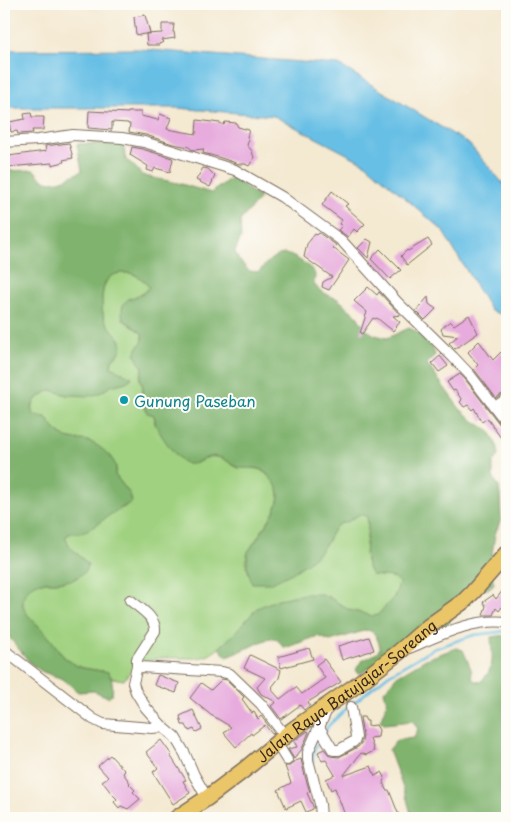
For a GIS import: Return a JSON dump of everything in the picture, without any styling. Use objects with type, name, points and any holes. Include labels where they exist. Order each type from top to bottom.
[{"type":"highway","name":"Jalan Raya Batujajar-Soreang","points":[[178,818],[207,798],[306,720],[328,706],[399,652],[429,626],[464,601],[507,553]]},
{"type":"street","points":[[4,142],[73,135],[122,138],[235,170],[282,197],[342,241],[397,302],[470,375],[507,423]]},
{"type":"street","points":[[495,407],[507,399]]},
{"type":"street","points":[[130,600],[153,621],[155,626],[154,631],[137,659],[133,683],[134,688],[146,708],[175,737],[207,798]]},
{"type":"street","points":[[399,652],[444,633],[475,624],[498,621],[507,622]]},
{"type":"street","points":[[4,650],[93,719],[103,724],[152,728],[163,727]]},
{"type":"street","points":[[137,666],[230,674],[261,704],[281,740],[288,760]]},
{"type":"street","points":[[321,818],[320,804],[308,760],[308,752],[310,745],[322,732],[328,706]]},
{"type":"street","points":[[322,732],[333,750],[348,745],[355,740],[351,707]]},
{"type":"green space","points":[[123,143],[126,160],[142,175],[211,193],[232,177],[260,198],[240,221],[241,237],[235,252],[238,259],[249,271],[259,272],[276,256],[284,254],[292,256],[314,272],[314,284],[319,290],[338,299],[357,316],[365,329],[375,335],[387,338],[409,328],[417,332],[425,338],[435,355],[427,364],[460,409],[490,431],[498,448],[498,456],[493,462],[493,477],[499,487],[501,519],[495,534],[490,568],[494,584],[488,589],[480,589],[464,596],[449,623],[359,674],[356,670],[359,664],[375,654],[380,646],[375,635],[367,630],[330,641],[318,636],[285,648],[277,640],[270,638],[227,657],[219,648],[257,608],[278,599],[304,594],[322,594],[349,610],[373,616],[378,615],[394,597],[400,582],[392,577],[372,575],[365,553],[367,516],[360,514],[347,522],[339,524],[319,553],[292,573],[272,583],[252,583],[248,572],[248,552],[275,509],[279,495],[278,488],[263,470],[240,468],[220,458],[209,457],[188,464],[174,453],[164,439],[155,423],[154,415],[147,413],[142,399],[143,387],[140,379],[143,367],[135,354],[143,341],[142,333],[123,319],[122,313],[122,307],[125,302],[142,295],[149,287],[138,276],[127,273],[113,275],[106,280],[103,288],[102,305],[106,322],[122,344],[118,354],[112,359],[111,367],[132,377],[126,382],[111,386],[98,394],[90,396],[67,395],[51,390],[35,400],[31,409],[34,415],[46,417],[54,428],[65,437],[88,441],[105,451],[115,463],[115,475],[130,494],[132,502],[112,513],[90,529],[71,533],[65,537],[70,547],[88,564],[85,572],[73,580],[40,582],[33,585],[26,592],[23,599],[23,607],[27,614],[49,637],[63,656],[75,665],[83,668],[108,672],[111,677],[112,695],[108,697],[94,691],[78,692],[63,679],[43,672],[31,664],[9,637],[4,635],[4,171],[34,170],[44,180],[49,182],[60,181],[82,171],[77,144]]},
{"type":"green space","points":[[116,273],[130,273],[141,278],[149,287],[140,295],[129,298],[123,320],[142,333],[143,341],[138,347],[138,361],[143,367],[140,379],[143,387],[142,399],[154,415],[155,424],[195,464],[209,456],[224,459],[238,468],[247,467],[262,470],[278,489],[279,496],[276,509],[248,552],[246,568],[327,542],[339,524],[347,522],[360,514],[367,516],[368,532],[365,553],[372,575],[392,577],[400,582],[394,597],[378,615],[373,616],[349,610],[329,597],[257,608],[228,640],[209,655],[199,658],[149,660],[135,667],[124,680],[112,678],[108,672],[75,665],[63,656],[49,637],[27,614],[23,607],[23,599],[26,592],[33,585],[40,582],[56,582],[88,564],[70,547],[65,537],[125,507],[130,494],[115,475],[116,467],[89,441],[72,440],[65,437],[53,428],[46,417],[34,415],[31,409],[35,400],[51,390],[67,395],[98,394],[111,386],[126,382],[132,378],[111,367],[112,359],[119,354],[121,340],[107,323],[102,306],[106,281]]},
{"type":"green space","points":[[507,635],[507,818],[412,818],[389,750],[397,740],[414,738],[418,729],[413,721],[384,724],[380,721],[387,703],[384,691],[397,676],[426,659],[456,648],[463,650],[471,669],[472,678],[480,682],[491,667],[491,637]]},
{"type":"water","points":[[138,49],[339,65],[469,144],[507,188],[507,316],[491,311],[442,230],[366,164],[274,116],[177,108],[4,108],[4,50]]},
{"type":"building","points":[[145,15],[150,33],[136,34],[134,17]]},
{"type":"building","points":[[162,24],[174,24],[173,32],[175,38],[162,40],[164,42],[159,45],[147,45],[146,34],[162,33]]},
{"type":"building","points":[[89,111],[141,112],[141,116],[158,120],[160,114],[171,118],[167,129],[196,134],[197,120],[224,125],[225,122],[236,123],[238,127],[249,130],[247,145],[252,151],[254,158],[249,166],[239,164],[203,153],[204,149],[193,150],[189,147],[129,132],[130,124],[128,123],[112,122],[112,130],[88,128]]},
{"type":"building","points":[[31,113],[32,117],[44,117],[43,130],[32,130],[33,133],[18,134],[17,131],[11,132],[9,122],[25,119],[24,114]]},
{"type":"building","points":[[69,143],[73,158],[63,160],[64,162],[52,165],[52,163],[9,167],[8,156],[46,151],[45,146]]},
{"type":"building","points":[[132,147],[172,158],[170,172],[155,168],[153,172],[147,170],[148,166],[130,155]]},
{"type":"building","points":[[203,168],[208,169],[215,176],[210,187],[196,180]]},
{"type":"building","points":[[332,191],[348,204],[345,206],[365,224],[357,232],[354,229],[348,237],[338,230],[342,226],[339,224],[342,220],[322,205]]},
{"type":"building","points":[[319,233],[336,245],[333,248],[349,260],[329,290],[322,287],[323,282],[332,277],[304,257],[307,244],[315,234]]},
{"type":"building","points":[[367,239],[372,242],[368,258],[358,248]]},
{"type":"building","points":[[428,239],[432,245],[407,265],[401,256],[407,250]]},
{"type":"building","points":[[380,249],[401,270],[390,279],[371,259]]},
{"type":"building","points":[[368,287],[377,295],[379,292],[400,315],[393,316],[400,322],[393,331],[377,318],[373,318],[362,334],[360,333],[367,312],[354,301]]},
{"type":"building","points":[[428,297],[429,304],[436,309],[425,320],[416,311]]},
{"type":"building","points":[[469,315],[478,333],[455,349],[449,343],[458,336],[443,334],[441,329],[450,321],[454,325]]},
{"type":"building","points":[[479,341],[493,360],[501,352],[507,359],[507,391],[496,398],[474,369],[478,365],[468,352]]},
{"type":"building","points":[[440,356],[448,366],[439,372],[432,363]]},
{"type":"building","points":[[460,374],[507,434],[501,438],[487,418],[482,422],[474,408],[472,410],[468,405],[464,407],[460,402],[462,400],[447,382]]},
{"type":"building","points":[[507,585],[507,597],[499,611],[496,608],[493,615],[483,615],[486,606],[483,602],[493,595],[496,599]]},
{"type":"building","points":[[369,637],[374,650],[342,660],[338,646]]},
{"type":"building","points":[[309,648],[313,659],[281,668],[278,657]]},
{"type":"building","points":[[250,655],[281,670],[279,678],[272,687],[272,690],[280,699],[296,687],[302,694],[325,678],[316,665],[324,659],[341,682],[308,702],[310,705],[304,710],[300,705],[281,719],[271,706],[276,702],[261,694],[257,687],[265,678],[244,668]]},
{"type":"building","points":[[158,675],[179,683],[176,693],[154,685]]},
{"type":"building","points":[[222,679],[227,680],[244,697],[242,699],[252,713],[254,712],[258,719],[261,716],[274,733],[272,734],[265,725],[252,735],[251,733],[236,747],[224,733],[231,727],[212,716],[190,698],[201,683],[211,690]]},
{"type":"building","points":[[193,710],[202,729],[196,732],[194,729],[189,731],[186,725],[182,725],[180,716]]},
{"type":"building","points":[[360,717],[364,717],[368,721],[368,726],[376,725],[379,730],[378,737],[370,738],[374,751],[366,755],[361,753],[343,776],[371,766],[375,776],[382,772],[385,777],[383,782],[386,790],[389,790],[400,818],[346,818],[335,788],[331,790],[326,779],[335,775],[326,760],[322,761],[318,752],[324,749],[330,756],[339,757],[358,747],[362,742],[363,736]]},
{"type":"building","points":[[308,731],[302,749],[294,759],[288,749],[297,747],[294,741]]},
{"type":"building","points":[[161,740],[186,780],[183,781],[190,793],[173,804],[153,772],[158,768],[146,752]]},
{"type":"building","points":[[110,755],[125,771],[123,773],[135,790],[133,792],[140,799],[128,809],[121,806],[119,808],[114,802],[117,799],[102,781],[108,777],[98,766]]},
{"type":"building","points":[[301,759],[310,792],[307,793],[313,806],[313,809],[306,812],[301,801],[286,808],[278,790],[291,783],[285,766],[290,766],[293,762]]},
{"type":"waterway","points":[[351,705],[388,675],[433,649],[474,635],[507,631]]},
{"type":"waterway","points":[[325,732],[329,725],[347,708]]},
{"type":"waterway","points":[[313,763],[314,752],[322,736]]},
{"type":"waterway","points":[[324,802],[329,818]]},
{"type":"place","name":"Gunung Paseban","points":[[124,400]]}]
